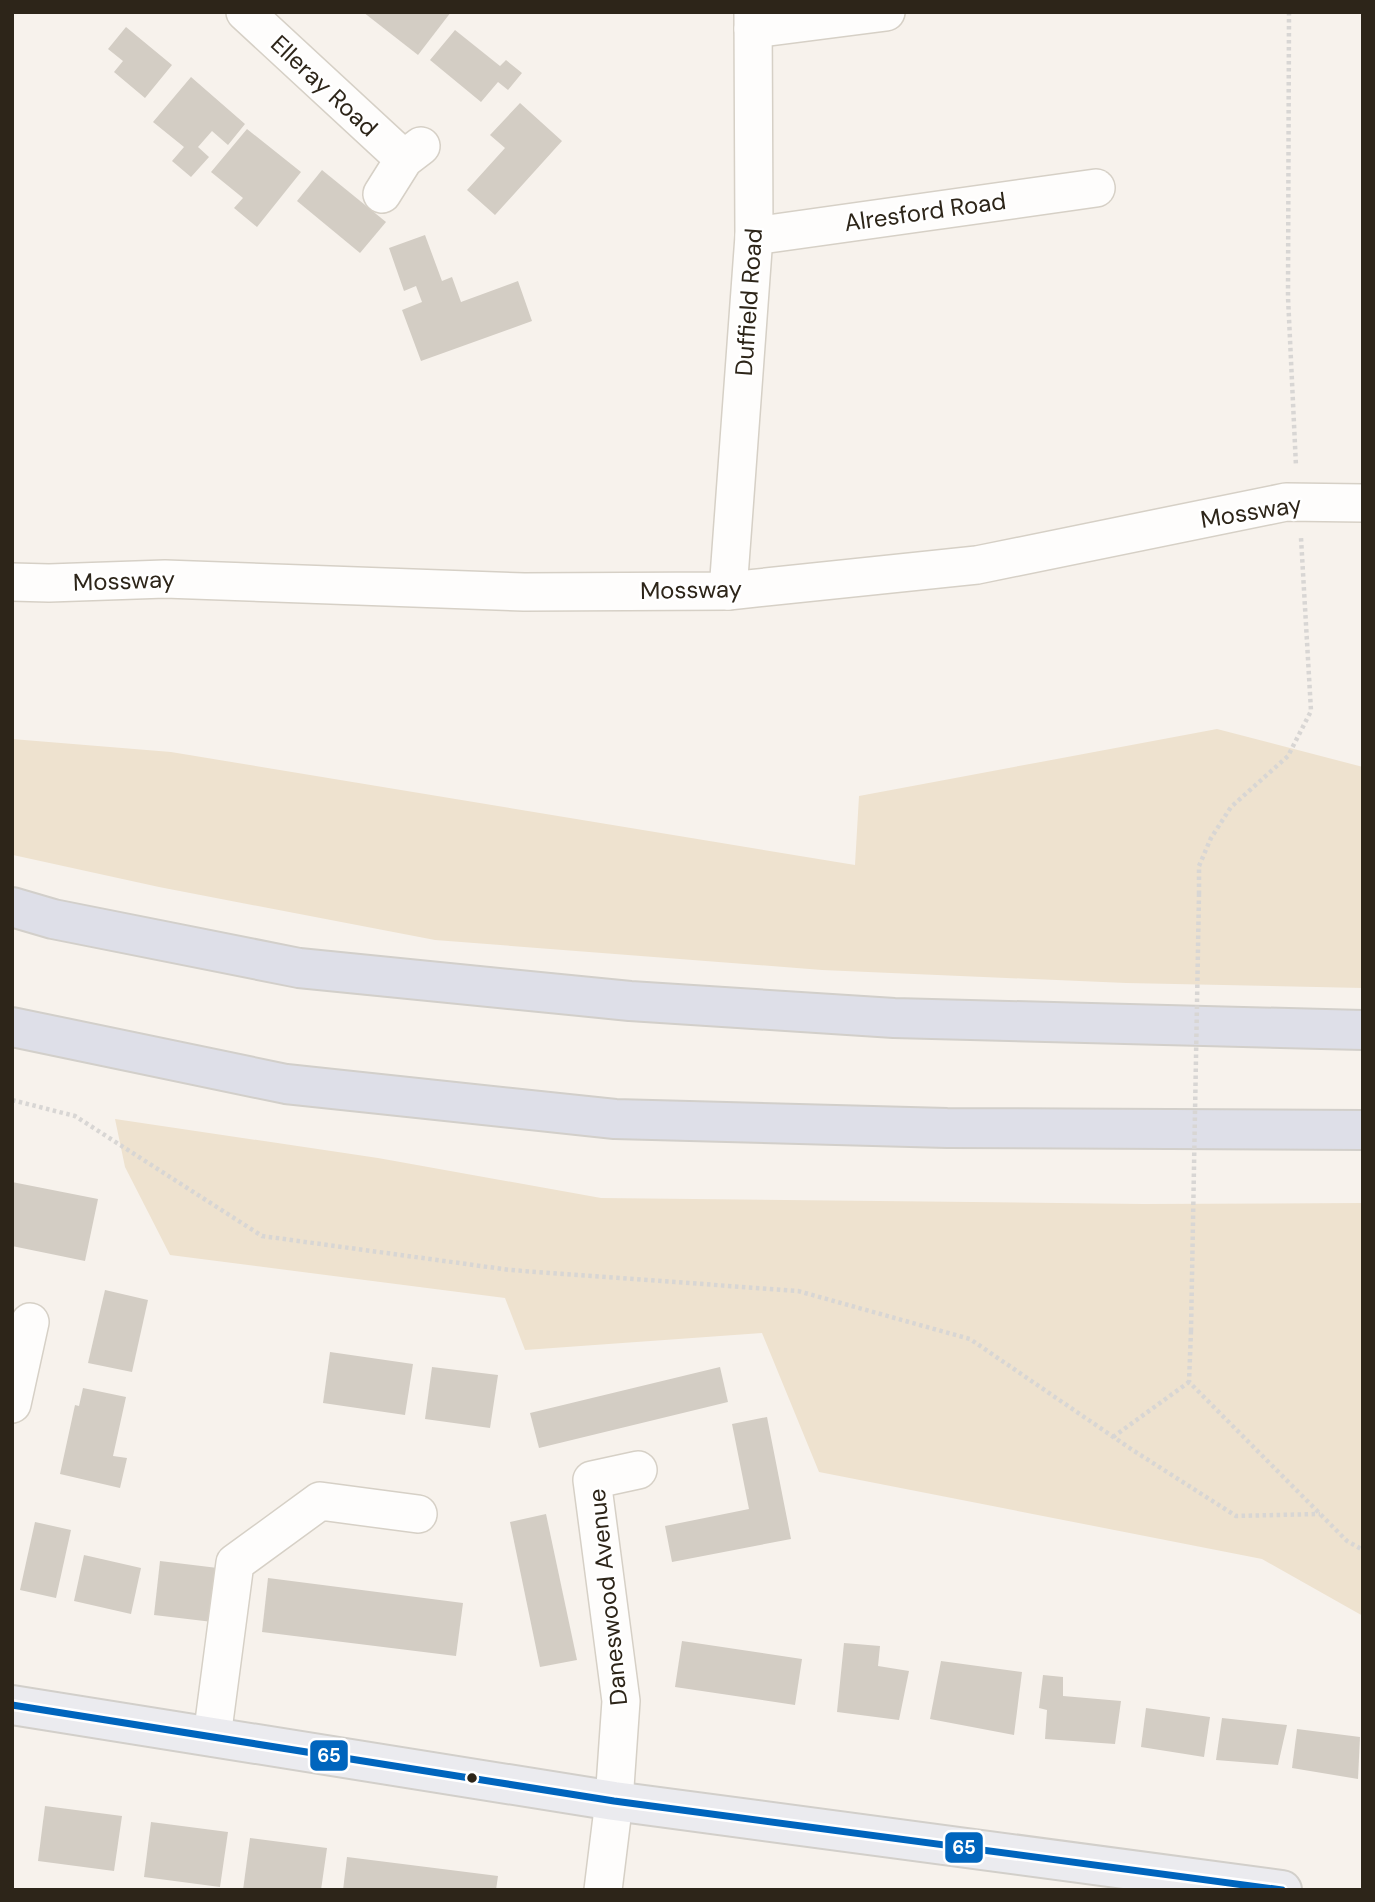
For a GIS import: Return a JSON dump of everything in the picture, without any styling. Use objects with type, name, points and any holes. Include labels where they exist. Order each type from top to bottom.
[{"type":"highway","points":[[12,907],[53,919],[299,968],[630,1001],[894,1018],[1363,1030]]},
{"type":"highway","points":[[12,1027],[286,1084],[615,1119],[947,1128],[1363,1130]]},
{"type":"main road","points":[[12,1705],[614,1801],[1260,1888]]},
{"type":"street","name":"Elleray Road","points":[[245,12],[412,153],[382,194]]},
{"type":"street","points":[[753,21],[886,12]]},
{"type":"street","name":"Duffield Road","points":[[728,592],[754,236],[753,21]]},
{"type":"street","name":"Alresford Road","points":[[754,236],[1096,188]]},
{"type":"street","name":"Mossway","points":[[12,582],[165,579],[524,592],[728,592],[976,565],[1286,502],[1363,503]]},
{"type":"street","points":[[12,1404],[30,1322]]},
{"type":"street","name":"Daneswood Avenue","points":[[614,1801],[621,1702],[592,1480],[638,1470]]},
{"type":"street","points":[[212,1737],[235,1563],[320,1501],[418,1514]]},
{"type":"street","points":[[603,1890],[614,1801]]},
{"type":"path","points":[[1199,894],[1189,1382],[1347,1541],[1363,1550]]},
{"type":"path","points":[[12,1100],[75,1116],[262,1236],[510,1270],[798,1291],[970,1339],[1113,1437],[1236,1516],[1320,1514]]},
{"type":"path","points":[[1113,1437],[1189,1382]]},
{"type":"shaded area","points":[[1217,729],[1363,767],[1363,988],[1126,983],[822,970],[435,940],[159,887],[13,855],[12,851],[12,739],[171,752],[855,865],[859,796]]},
{"type":"shaded area","points":[[115,1119],[378,1158],[601,1198],[1143,1204],[1363,1203],[1363,1616],[1262,1559],[819,1472],[762,1333],[525,1350],[505,1298],[170,1255],[125,1167]]},
{"type":"building","points":[[363,12],[451,12],[418,55]]},
{"type":"building","points":[[126,27],[172,65],[145,98],[114,72],[123,61],[108,49]]},
{"type":"building","points":[[455,30],[500,66],[506,60],[522,73],[508,90],[498,82],[481,102],[430,60]]},
{"type":"building","points":[[191,77],[245,124],[228,145],[212,131],[198,147],[209,157],[191,177],[172,161],[184,147],[153,122]]},
{"type":"building","points":[[520,103],[562,141],[495,215],[467,190],[505,148],[490,135]]},
{"type":"building","points":[[247,129],[301,172],[257,227],[234,208],[243,198],[211,172]]},
{"type":"building","points":[[322,170],[386,222],[360,253],[297,201]]},
{"type":"building","points":[[425,235],[442,281],[452,277],[461,302],[518,281],[532,321],[421,361],[402,310],[422,302],[416,286],[404,291],[389,248]]},
{"type":"building","points":[[12,1182],[98,1199],[85,1261],[12,1246]]},
{"type":"building","points":[[105,1290],[148,1300],[132,1372],[88,1363]]},
{"type":"building","points":[[330,1352],[413,1364],[405,1415],[323,1403]]},
{"type":"building","points":[[432,1367],[498,1375],[490,1428],[425,1419]]},
{"type":"building","points":[[720,1367],[728,1402],[539,1448],[530,1413]]},
{"type":"building","points":[[83,1388],[126,1397],[113,1456],[127,1458],[120,1488],[60,1474],[75,1405],[79,1406]]},
{"type":"building","points":[[767,1417],[791,1539],[672,1562],[665,1526],[749,1509],[732,1424]]},
{"type":"building","points":[[546,1514],[577,1660],[540,1667],[510,1522]]},
{"type":"building","points":[[35,1522],[71,1530],[56,1598],[20,1590]]},
{"type":"building","points":[[84,1555],[141,1568],[131,1614],[74,1601]]},
{"type":"building","points":[[160,1561],[226,1569],[221,1623],[154,1615]]},
{"type":"building","points":[[268,1578],[463,1603],[456,1656],[262,1632]]},
{"type":"building","points":[[682,1641],[802,1659],[795,1705],[675,1687]]},
{"type":"building","points":[[844,1643],[880,1646],[878,1666],[909,1671],[899,1720],[837,1712]]},
{"type":"building","points":[[941,1661],[1022,1672],[1014,1735],[930,1719]]},
{"type":"building","points":[[1043,1675],[1063,1677],[1063,1696],[1121,1701],[1115,1744],[1045,1739],[1047,1710],[1039,1708]]},
{"type":"building","points":[[1146,1708],[1210,1717],[1204,1757],[1141,1747]]},
{"type":"building","points":[[1222,1718],[1287,1725],[1278,1765],[1216,1760]]},
{"type":"building","points":[[1297,1729],[1360,1737],[1358,1779],[1292,1768]]},
{"type":"building","points":[[45,1806],[122,1816],[114,1871],[38,1861]]},
{"type":"building","points":[[151,1822],[228,1832],[220,1887],[144,1877]]},
{"type":"building","points":[[250,1838],[327,1848],[321,1890],[243,1890]]},
{"type":"building","points":[[347,1857],[498,1876],[496,1890],[343,1890]]},
{"type":"transit line","name":"65","points":[[12,1705],[614,1801],[1282,1890]]}]
